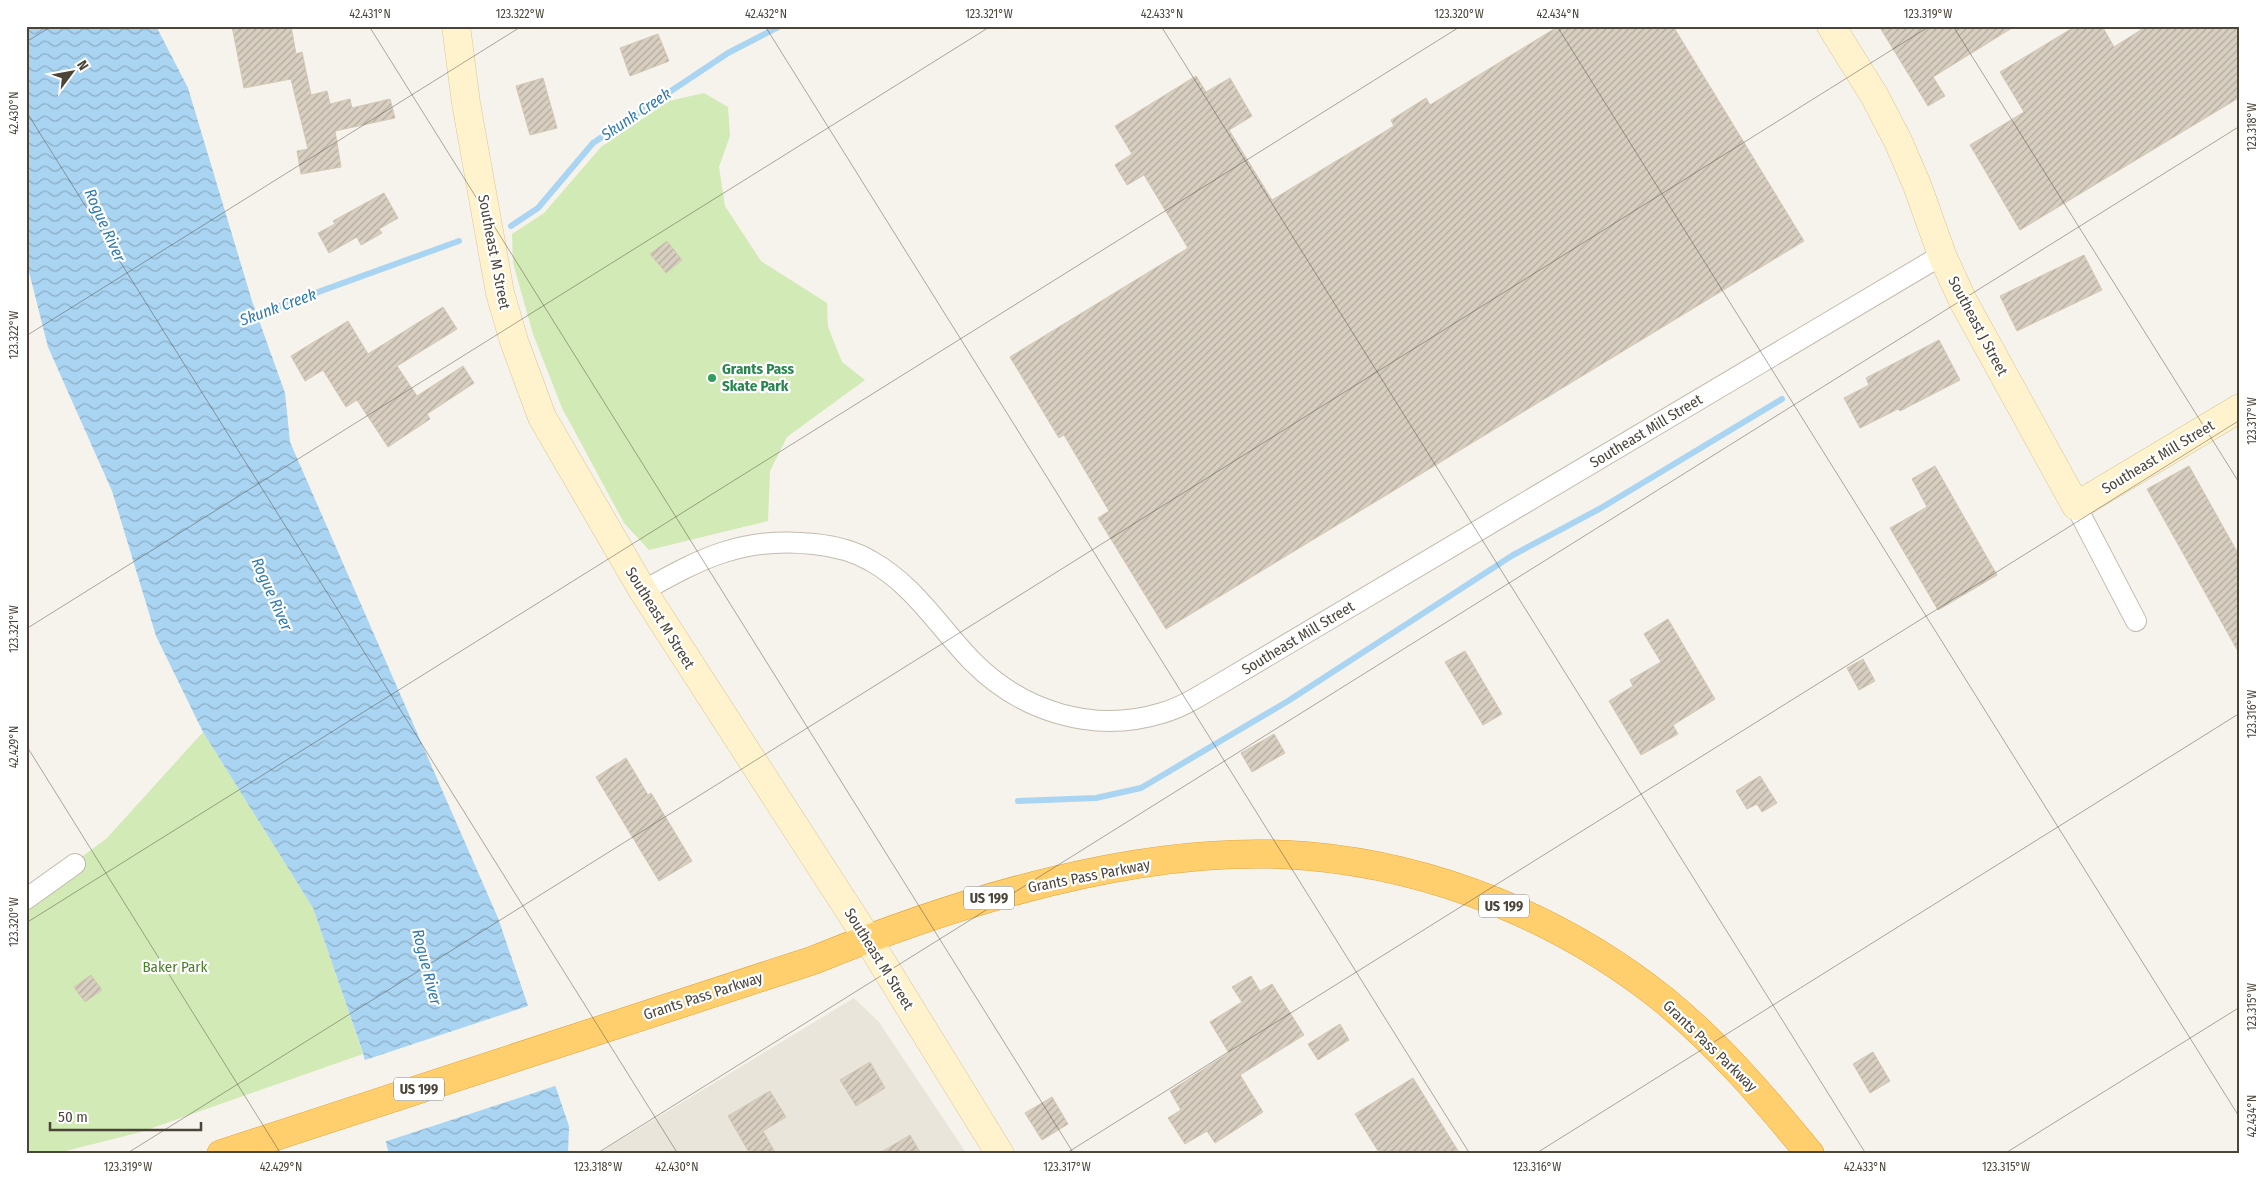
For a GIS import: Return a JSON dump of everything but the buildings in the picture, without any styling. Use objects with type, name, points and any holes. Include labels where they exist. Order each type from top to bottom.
[{"type":"highway","name":"Grants Pass Parkway","points":[[221,1154],[814,960],[867,938],[942,912],[1084,874],[1214,856],[1261,854],[1305,856],[1392,869],[1454,886],[1519,912],[1609,961],[1663,999],[1713,1044],[1766,1101],[1810,1154]]},
{"type":"street","name":"Southeast M Street","points":[[456,26],[466,103],[500,293],[514,341],[542,417],[643,591],[867,938],[1000,1154]]},
{"type":"street","name":"Southeast J Street","points":[[1831,26],[1874,95],[1898,141],[1917,185],[1942,255],[1962,299],[2076,506],[2136,621]]},
{"type":"street","name":"Southeast Mill Street","points":[[643,591],[688,566],[744,545],[797,542],[830,546],[871,560],[890,573],[927,607],[972,661],[998,684],[1021,698],[1046,710],[1094,722],[1117,722],[1163,713],[1188,703],[1942,255]]},
{"type":"street","name":"Southeast Mill Street","points":[[2076,506],[2240,408]]},
{"type":"street","points":[[26,899],[74,864]]},
{"type":"shaded area","points":[[854,998],[879,1022],[967,1154],[597,1154]]},
{"type":"green space","name":"Grants Pass Skate Park","points":[[704,93],[728,107],[730,136],[719,167],[725,206],[761,261],[827,303],[828,327],[842,362],[865,380],[787,437],[770,471],[768,521],[649,550],[624,523],[562,408],[533,334],[513,263],[512,234],[544,213],[601,147],[669,101]]},
{"type":"green space","name":"Baker Park","points":[[203,732],[313,908],[363,1054],[141,1132],[54,1154],[26,1154],[26,898],[107,838]]},
{"type":"water","name":"Rogue River","points":[[26,26],[156,26],[188,88],[252,301],[285,393],[290,442],[498,918],[569,1126],[568,1154],[389,1154],[363,1053],[313,908],[203,732],[156,636],[112,491],[48,347],[26,260]]},
{"type":"pier","points":[[531,1005],[558,1085],[384,1142],[362,1061]]},
{"type":"waterway","name":"Skunk Creek","points":[[511,226],[538,208],[593,143],[728,53],[780,26]]},
{"type":"waterway","name":"Skunk Creek","points":[[249,317],[459,241]]},
{"type":"waterway","points":[[1018,801],[1096,798],[1141,788],[1288,701],[1513,555],[1601,508],[1782,399]]},
{"type":"place","name":"Grants Pass Skate Park","points":[[712,378]]}]
